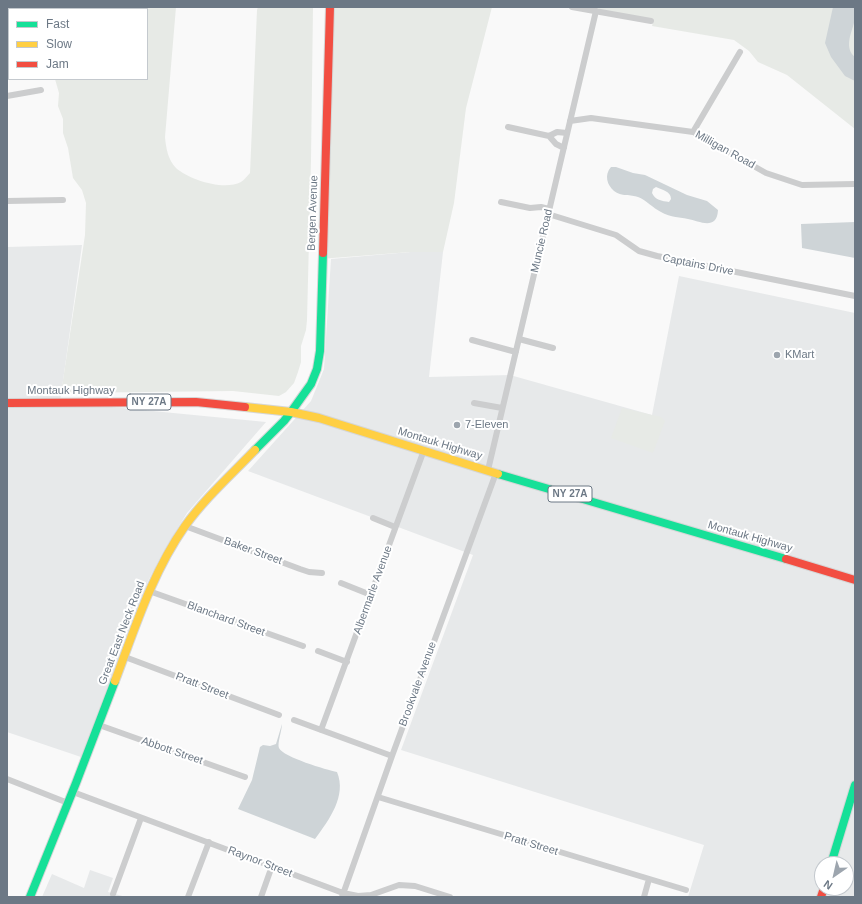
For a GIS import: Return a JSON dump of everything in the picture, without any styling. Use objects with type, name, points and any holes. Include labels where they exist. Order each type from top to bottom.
[{"type":"main road","name":"Bergen Avenue","points":[[291,412],[312,384],[317,369],[320,351],[330,7]]},
{"type":"main road","name":"Montauk Highway","points":[[7,403],[196,402],[291,412],[319,418],[855,580]]},
{"type":"main road","name":"Great East Neck Road","points":[[30,897],[73,792],[149,591],[165,558],[185,526],[208,498],[284,421],[291,412]]},
{"type":"main road","points":[[833,856],[855,785]]},
{"type":"street","points":[[572,7],[651,21]]},
{"type":"street","name":"Muncie Road","points":[[488,470],[596,11]]},
{"type":"street","points":[[693,132],[740,52]]},
{"type":"street","points":[[7,96],[41,90]]},
{"type":"street","name":"Milligan Road","points":[[570,120],[591,118],[693,132],[766,173],[802,185],[855,184]]},
{"type":"street","points":[[508,126],[549,136],[556,144],[564,148]]},
{"type":"street","points":[[549,136],[557,132],[567,133]]},
{"type":"street","points":[[7,200],[63,200]]},
{"type":"street","name":"Captains Drive","points":[[501,202],[530,208],[541,206],[549,211],[616,235],[639,251],[657,256],[855,296]]},
{"type":"street","points":[[519,339],[553,348]]},
{"type":"street","points":[[472,340],[516,352]]},
{"type":"street","points":[[474,403],[502,408]]},
{"type":"street","name":"Albermarle Avenue","points":[[321,730],[424,450]]},
{"type":"street","name":"Brookvale Avenue","points":[[343,895],[392,756],[496,472]]},
{"type":"street","points":[[373,518],[395,527]]},
{"type":"street","name":"Baker Street","points":[[185,526],[300,569],[309,572],[322,573]]},
{"type":"street","points":[[341,583],[371,595]]},
{"type":"street","name":"Blanchard Street","points":[[149,591],[303,646]]},
{"type":"street","points":[[318,651],[347,662]]},
{"type":"street","name":"Pratt Street","points":[[125,657],[280,715]]},
{"type":"street","points":[[294,720],[392,756]]},
{"type":"street","name":"Abbott Street","points":[[99,725],[244,776]]},
{"type":"street","points":[[7,779],[68,803]]},
{"type":"street","name":"Raynor Street","points":[[73,792],[272,866],[343,895],[371,895],[399,885],[415,886],[450,897]]},
{"type":"street","name":"Pratt Street","points":[[378,797],[686,890]]},
{"type":"street","points":[[113,894],[141,818]]},
{"type":"street","points":[[188,897],[209,842]]},
{"type":"street","points":[[261,897],[272,866]]},
{"type":"street","points":[[644,897],[649,879]]},
{"type":"shaded area","points":[[176,7],[165,137],[168,154],[173,165],[190,177],[207,183],[226,185],[241,182],[250,173],[258,7],[313,7],[307,320],[306,330],[301,346],[301,362],[294,383],[286,392],[279,396],[233,391],[61,393],[85,235],[86,203],[82,190],[73,178],[68,148],[63,133],[63,119],[58,106],[59,93],[55,80],[148,80],[148,8],[30,8]]},
{"type":"shaded area","points":[[330,7],[492,7],[466,108],[454,203],[443,252],[410,252],[320,259]]},
{"type":"shaded area","points":[[572,7],[855,7],[855,129],[787,75],[758,62],[749,51],[734,40],[652,26],[653,22]]},
{"type":"shaded area","points":[[833,7],[855,7],[855,19],[849,45],[855,57],[855,81],[845,76],[831,57],[825,43]]},
{"type":"shaded area","points":[[611,167],[616,167],[633,173],[645,175],[687,195],[707,201],[718,210],[717,216],[711,223],[702,223],[664,214],[638,197],[623,195],[614,191],[607,180]],"holes":[[[656,187],[670,194],[671,199],[669,202],[659,200],[653,195],[653,189]]]},
{"type":"shaded area","points":[[855,222],[855,258],[802,248],[801,224]]},
{"type":"shaded area","points":[[82,245],[60,402],[266,422],[187,513],[163,552],[148,581],[81,757],[7,732],[7,247]]},
{"type":"shaded area","points":[[410,252],[443,252],[429,377],[510,375],[652,415],[679,276],[855,313],[855,897],[688,897],[704,845],[401,750],[473,555],[248,471],[311,401],[324,369],[331,259]]},
{"type":"shaded area","points":[[622,408],[661,417],[665,421],[653,453],[611,438]]},
{"type":"shaded area","points":[[282,724],[279,748],[282,752],[306,763],[337,772],[340,781],[340,790],[335,807],[326,824],[315,839],[238,809],[252,780],[260,747],[263,745],[270,746],[276,744]]},
{"type":"shaded area","points":[[90,870],[113,878],[108,892],[126,897],[42,897],[52,874],[84,888]]},
{"type":"traffic: fast","points":[[255,450],[291,412],[311,384],[317,369],[320,351],[323,253]]},
{"type":"traffic: fast","points":[[498,474],[786,559]]},
{"type":"traffic: fast","points":[[30,897],[115,681]]},
{"type":"traffic: fast","points":[[833,856],[855,785]]},
{"type":"traffic: slow","points":[[245,407],[291,412],[319,418],[498,474]]},
{"type":"traffic: slow","points":[[115,681],[145,601],[173,544],[201,506],[255,450]]},
{"type":"traffic: jam","points":[[323,253],[330,7]]},
{"type":"traffic: jam","points":[[7,403],[196,402],[245,407]]},
{"type":"traffic: jam","points":[[786,559],[855,580]]},
{"type":"place","name":"KMart","points":[[777,355]]},
{"type":"place","name":"7-Eleven","points":[[457,425]]}]
